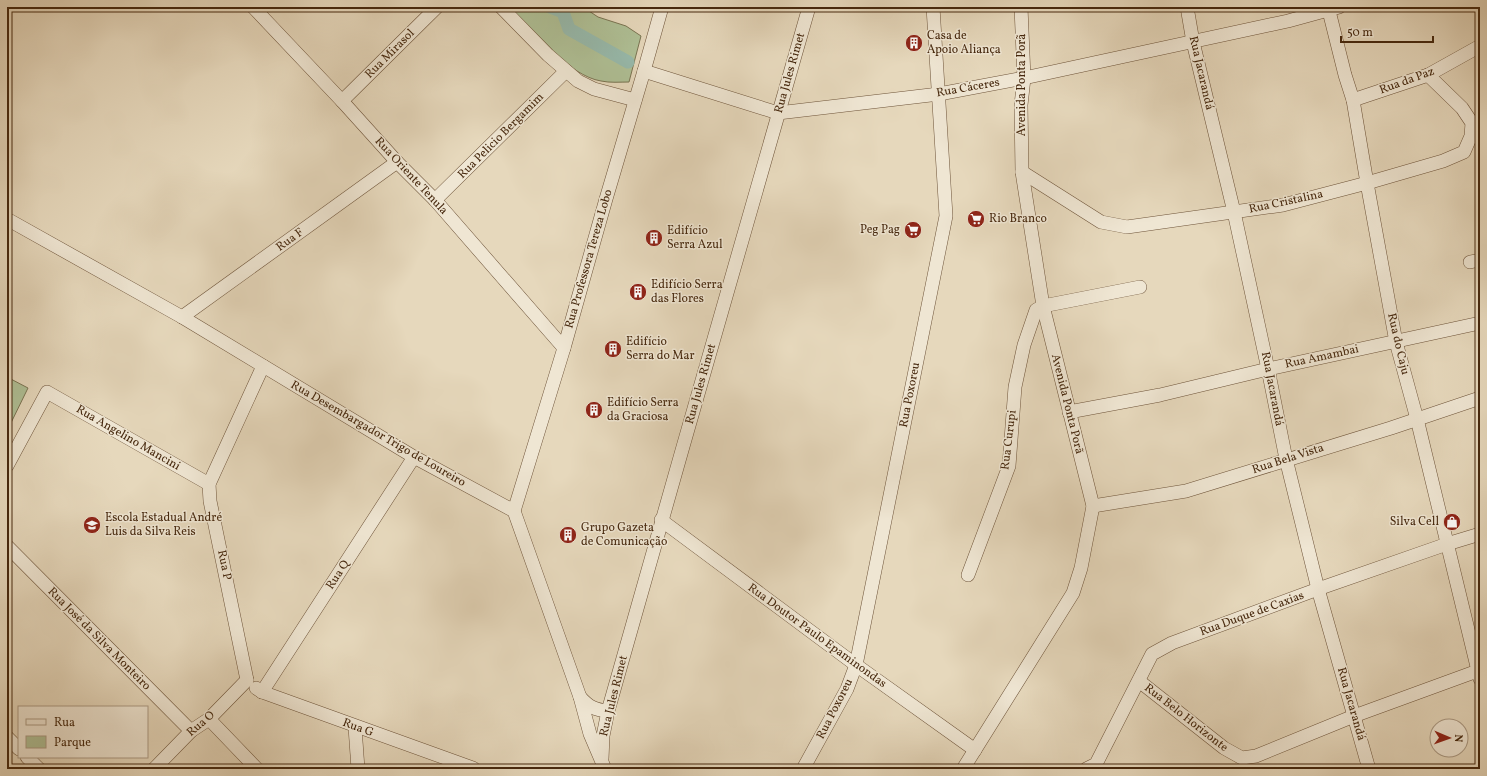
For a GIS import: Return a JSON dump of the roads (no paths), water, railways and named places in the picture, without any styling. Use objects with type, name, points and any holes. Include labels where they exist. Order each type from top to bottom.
[{"type":"street","name":"Rua Oriente Tenula","points":[[253,7],[342,101],[397,162],[435,200],[564,348]]},
{"type":"street","name":"Rua Mirasol","points":[[342,101],[437,7]]},
{"type":"street","points":[[501,7],[548,55],[578,81],[594,89],[635,100]]},
{"type":"street","name":"Rua Professora Tereza Lobo","points":[[514,511],[564,348],[662,7]]},
{"type":"street","name":"Rua Jules Rimet","points":[[603,766],[603,736],[608,711],[661,520],[809,7]]},
{"type":"street","name":"Rua Poxoreu","points":[[803,769],[847,689],[856,665],[946,216],[933,7]]},
{"type":"street","name":"Avenida Ponta Porã","points":[[964,769],[1073,593],[1081,568],[1093,506],[1043,306],[1022,172],[1021,105],[1024,78],[1021,7]]},
{"type":"street","name":"Rua Jacarandá","points":[[1187,7],[1193,42],[1234,212],[1286,459],[1318,589],[1369,769]]},
{"type":"street","name":"Rua Cáceres","points":[[644,71],[778,113],[939,94],[1024,78],[1288,21],[1332,8]]},
{"type":"street","name":"Rua do Caju","points":[[1332,8],[1345,75],[1352,100],[1396,342],[1479,673]]},
{"type":"street","name":"Rua da Paz","points":[[1352,100],[1428,75],[1480,46]]},
{"type":"street","name":"Rua Pelicio Bergamim","points":[[435,200],[566,71]]},
{"type":"street","name":"Rua Cristalina","points":[[1022,172],[1101,222],[1127,227],[1282,205],[1443,161],[1464,152],[1471,136],[1472,123],[1462,108],[1428,75]]},
{"type":"street","name":"Rua F","points":[[182,317],[397,162]]},
{"type":"street","name":"Rua Desembargador Trigo de Loureiro","points":[[7,219],[182,317],[414,457],[514,511]]},
{"type":"street","points":[[1043,306],[1140,287]]},
{"type":"street","name":"Rua Curupi","points":[[968,575],[1008,466],[1015,387],[1024,345],[1036,310],[1043,306]]},
{"type":"street","name":"Rua Amambai","points":[[1069,412],[1160,395],[1268,369],[1480,323]]},
{"type":"street","name":"Rua P","points":[[247,680],[210,501],[209,484],[263,366]]},
{"type":"street","name":"Rua Angelino Mancini","points":[[7,466],[47,392],[209,484]]},
{"type":"street","name":"Rua Bela Vista","points":[[1093,506],[1186,491],[1480,398]]},
{"type":"street","name":"Rua Q","points":[[262,692],[414,457]]},
{"type":"street","points":[[514,511],[580,697],[590,734],[603,766]]},
{"type":"street","name":"Rua Doutor Paulo Epaminondas","points":[[661,520],[856,665],[975,750]]},
{"type":"street","name":"Rua Duque de Caxias","points":[[1095,767],[1152,654],[1172,643],[1318,589],[1480,534]]},
{"type":"street","name":"Rua José da Silva Monteiro","points":[[7,546],[191,731]]},
{"type":"street","name":"Rua Belo Horizonte","points":[[1139,681],[1224,748],[1242,758],[1256,756],[1354,716],[1479,673]]},
{"type":"street","name":"Rua G","points":[[247,680],[262,692],[473,768]]},
{"type":"street","name":"Rua O","points":[[154,769],[191,731],[209,719],[247,680]]},
{"type":"street","points":[[580,697],[589,706],[597,710],[608,711]]},
{"type":"street","points":[[209,719],[257,769]]},
{"type":"street","points":[[356,727],[358,769]]},
{"type":"street","points":[[7,737],[18,748]]},
{"type":"street","points":[[28,758],[39,769]]},
{"type":"waterway","points":[[550,7],[563,12],[569,29],[628,62]]},
{"type":"place","name":"Casa de Apoio Aliança","points":[[914,43]]},
{"type":"place","name":"Rio Branco","points":[[976,219]]},
{"type":"place","name":"Peg Pag","points":[[913,230]]},
{"type":"place","name":"Edifício Serra Azul","points":[[654,238]]},
{"type":"place","name":"Edifício Serra das Flores","points":[[638,292]]},
{"type":"place","name":"Edifício Serra do Mar","points":[[613,349]]},
{"type":"place","name":"Edifício Serra da Graciosa","points":[[594,410]]},
{"type":"place","name":"Silva Cell","points":[[1452,522]]},
{"type":"place","name":"Escola Estadual André Luis da Silva Reis","points":[[92,525]]},
{"type":"place","name":"Grupo Gazeta de Comunicação","points":[[568,535]]}]
